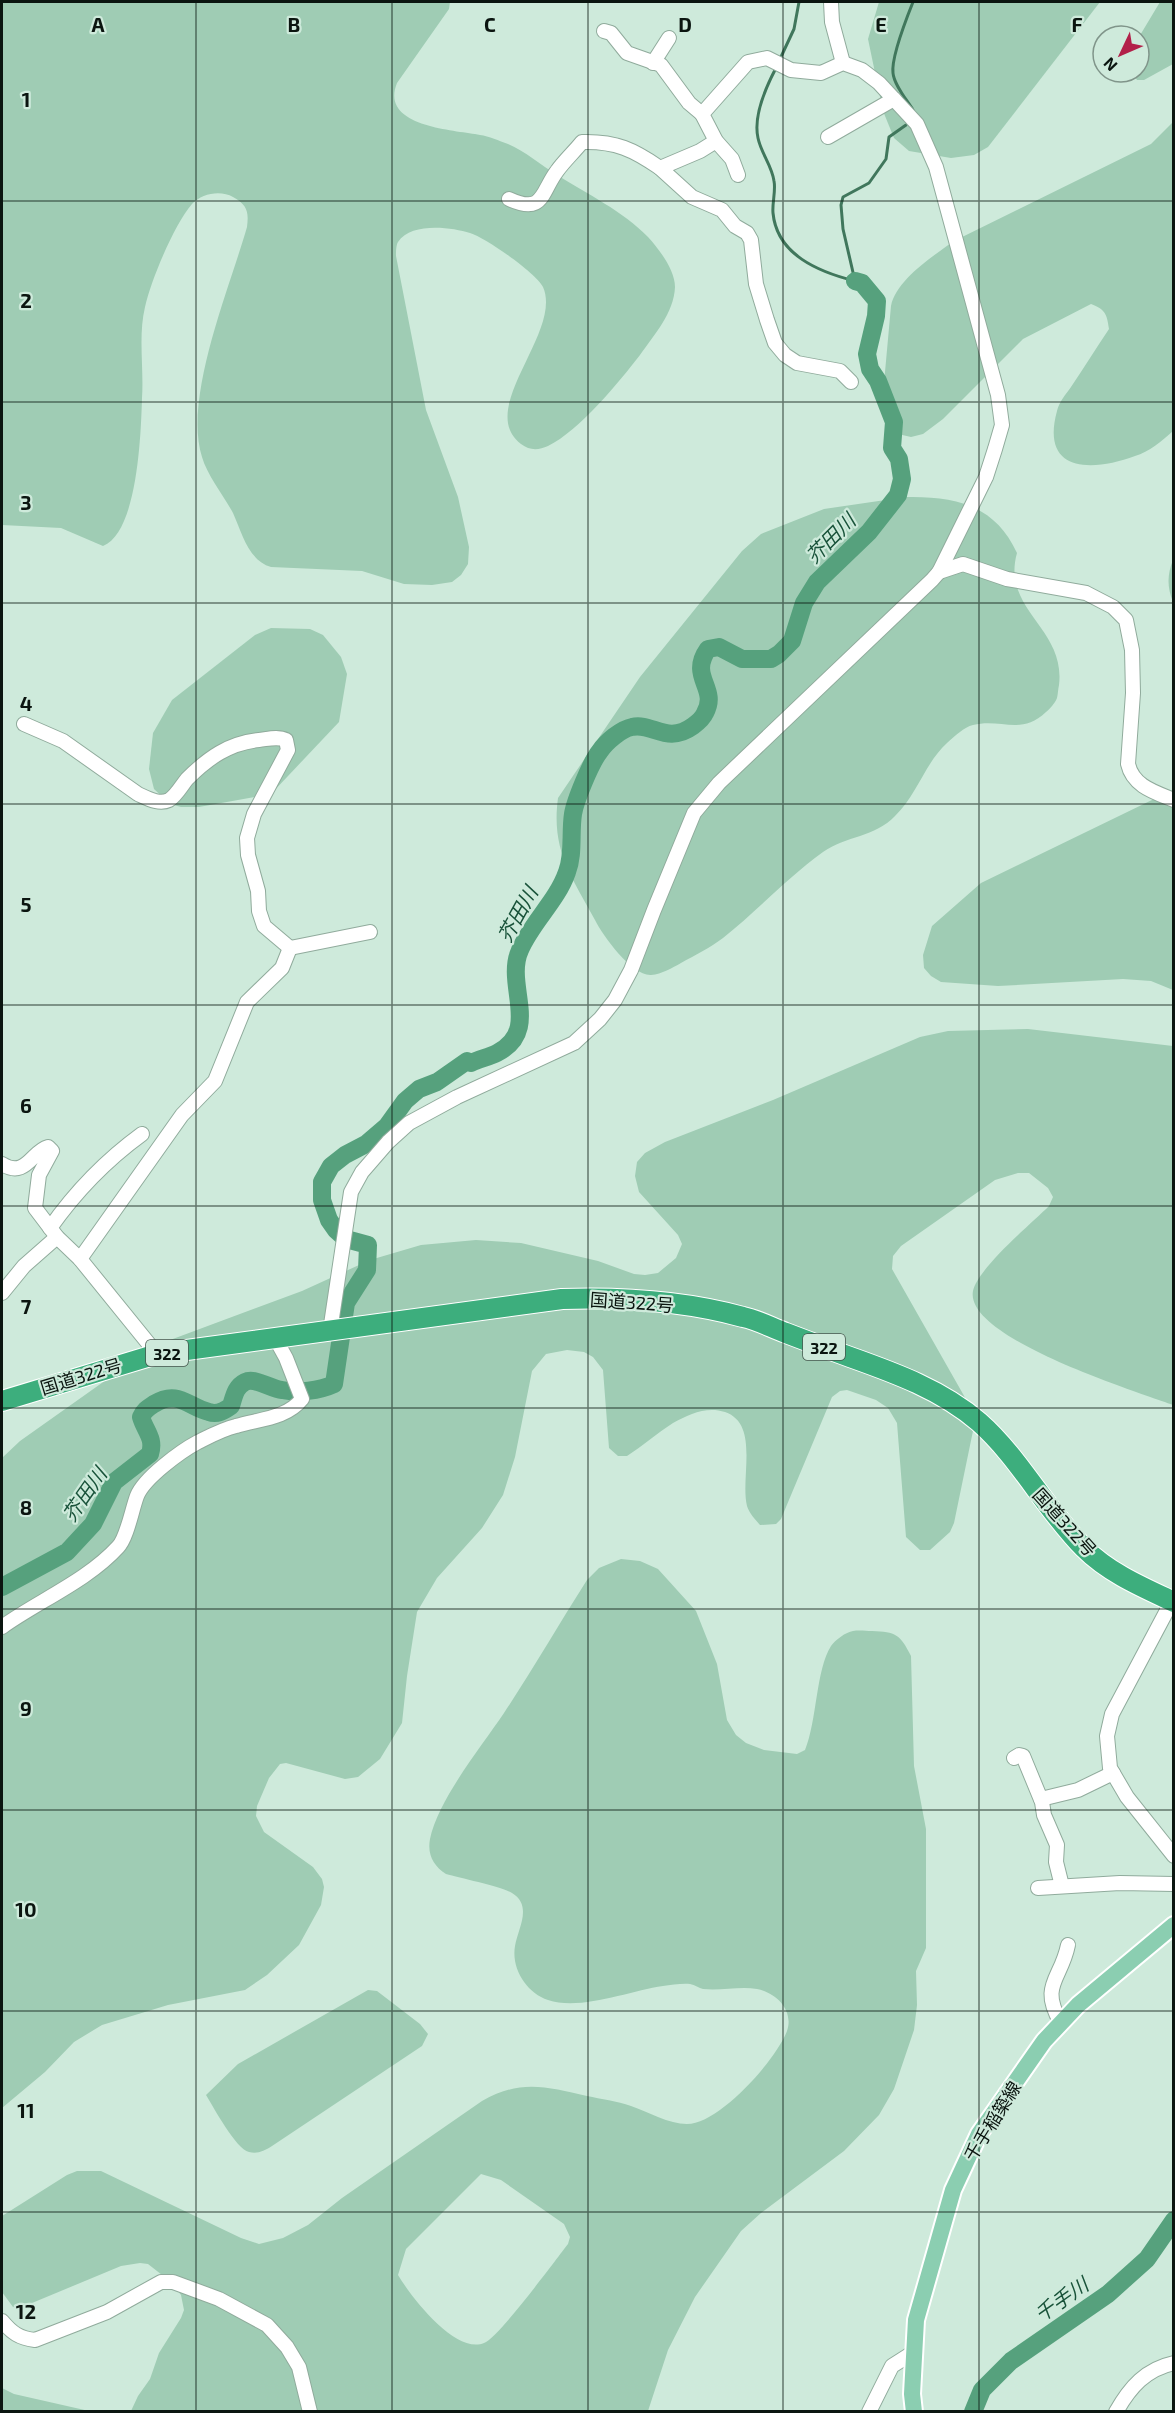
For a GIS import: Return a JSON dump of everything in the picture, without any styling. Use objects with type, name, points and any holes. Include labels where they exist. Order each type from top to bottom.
[{"type":"highway","name":"国道322号","points":[[2,1401],[157,1354],[562,1299],[595,1298],[671,1304],[745,1317],[914,1382],[952,1402],[980,1423],[997,1440],[1085,1549],[1132,1582],[1173,1601]]},
{"type":"main road","name":"千手稲築線","points":[[914,2412],[912,2394],[916,2320],[952,2190],[979,2134],[1044,2041],[1078,2005],[1173,1925]]},
{"type":"street","points":[[831,2],[832,22],[843,63]]},
{"type":"street","points":[[604,31],[611,33],[627,53],[661,65],[689,103],[702,114],[716,141],[732,159],[738,174]]},
{"type":"street","points":[[653,63],[669,38]]},
{"type":"street","points":[[334,1330],[351,1192],[362,1172],[388,1142],[409,1123],[457,1097],[574,1043],[600,1019],[615,1000],[631,970],[694,813],[719,783],[939,572],[986,477],[1002,426],[998,395],[936,167],[917,124],[879,83],[862,70],[843,63],[821,73],[791,70],[758,58],[748,62],[702,114]]},
{"type":"street","points":[[828,137],[894,99]]},
{"type":"street","points":[[660,168],[700,151],[716,141]]},
{"type":"street","points":[[509,199],[522,205],[535,204],[542,200],[555,173],[582,142],[633,150],[660,168],[692,197],[722,210],[735,226],[747,233],[751,240],[756,285],[766,320],[775,343],[785,355],[797,363],[840,371],[851,381]]},
{"type":"street","points":[[939,572],[963,564],[1007,579],[1086,593],[1113,607],[1126,620],[1132,650],[1133,693],[1128,764],[1130,775],[1151,791],[1173,800]]},
{"type":"street","points":[[24,724],[63,741],[138,794],[150,800],[162,801],[170,799],[212,756],[230,747],[247,741],[274,738],[286,740],[288,750],[254,814],[247,838],[248,855],[258,891],[259,911],[264,926],[290,948]]},
{"type":"street","points":[[290,948],[370,932]]},
{"type":"street","points":[[80,1259],[182,1115],[215,1081],[248,1002],[282,968],[290,948]]},
{"type":"street","points":[[2,1293],[53,1233],[73,1195],[136,1132],[157,1150]]},
{"type":"street","points":[[2,1164],[8,1168],[19,1167],[30,1163],[43,1148],[48,1147],[52,1151],[39,1175],[34,1208],[53,1233],[80,1259],[157,1354]]},
{"type":"street","points":[[2,1627],[106,1559],[120,1545],[138,1492],[185,1449],[235,1426],[270,1418],[296,1406],[302,1399],[286,1358],[275,1338]]},
{"type":"street","points":[[1173,1601],[1112,1714],[1107,1736],[1108,1760],[1113,1773],[1127,1797],[1173,1856]]},
{"type":"street","points":[[1014,1758],[1019,1755],[1023,1756],[1041,1799],[1044,1815],[1057,1845],[1056,1862],[1062,1886]]},
{"type":"street","points":[[1041,1799],[1078,1790],[1113,1773]]},
{"type":"street","points":[[1038,1888],[1120,1882],[1173,1884]]},
{"type":"street","points":[[1061,2023],[1051,2007],[1052,1984],[1065,1960],[1068,1945]]},
{"type":"street","points":[[2,2321],[13,2334],[34,2340],[107,2312],[161,2282],[173,2282],[219,2300],[267,2325],[287,2347],[299,2367],[310,2412]]},
{"type":"street","points":[[869,2412],[892,2366],[914,2352]]},
{"type":"street","points":[[1116,2412],[1128,2391],[1143,2376],[1161,2365],[1173,2363]]},
{"type":"green space","points":[[2,2],[450,2],[449,9],[397,83],[394,98],[399,109],[422,124],[487,136],[508,144],[627,219],[652,242],[666,260],[672,274],[675,287],[674,297],[667,315],[631,366],[585,418],[548,446],[531,449],[521,444],[510,429],[508,411],[513,391],[542,326],[546,305],[543,287],[531,273],[510,257],[470,233],[432,228],[412,231],[404,236],[397,243],[396,256],[426,410],[458,497],[469,547],[468,564],[461,575],[452,582],[432,585],[404,584],[362,571],[271,567],[251,552],[233,513],[202,457],[198,433],[203,374],[248,217],[244,206],[233,197],[217,193],[206,195],[192,204],[178,225],[164,253],[148,296],[142,329],[141,414],[135,479],[124,522],[115,537],[103,546],[61,528],[2,525]]},
{"type":"green space","points":[[879,2],[1100,2],[988,147],[974,155],[951,158],[909,151],[894,138],[883,111],[868,39]]},
{"type":"green space","points":[[1160,2],[1173,2],[1173,64],[1151,76],[1151,24],[1147,24]]},
{"type":"green space","points":[[1173,122],[1173,431],[1145,452],[1119,461],[1087,465],[1074,463],[1063,457],[1056,446],[1054,431],[1059,404],[1109,329],[1104,313],[1091,304],[1023,339],[943,419],[923,434],[911,437],[898,434],[882,405],[891,306],[900,287],[926,261],[954,241],[1151,144]]},
{"type":"green space","points":[[906,497],[941,499],[972,507],[997,524],[1008,537],[1017,553],[1014,573],[1018,590],[1025,605],[1045,633],[1059,665],[1059,685],[1055,702],[1037,719],[1028,723],[1011,725],[983,723],[963,730],[939,751],[903,808],[887,823],[823,852],[723,938],[708,948],[670,969],[651,975],[643,974],[619,954],[604,935],[571,876],[557,833],[558,798],[640,677],[742,551],[761,534],[824,509]]},
{"type":"green space","points":[[1173,560],[1174,602],[1168,581]]},
{"type":"green space","points":[[271,628],[310,629],[323,635],[341,657],[347,674],[339,722],[271,794],[199,807],[181,807],[170,804],[154,789],[149,769],[153,733],[172,700],[255,635]]},
{"type":"green space","points":[[1165,797],[1174,805],[1173,990],[1151,981],[1123,979],[998,986],[941,982],[924,968],[923,955],[932,926],[981,883],[1154,799]]},
{"type":"green space","points":[[1028,1029],[1173,1046],[1173,1405],[1056,1361],[996,1327],[978,1309],[973,1291],[977,1281],[994,1259],[1049,1206],[1053,1197],[1048,1188],[1029,1173],[1018,1173],[995,1180],[901,1246],[893,1256],[892,1269],[972,1411],[974,1426],[954,1523],[950,1532],[930,1550],[920,1550],[906,1537],[897,1423],[888,1408],[876,1400],[847,1390],[840,1391],[832,1397],[781,1519],[776,1524],[760,1525],[747,1506],[745,1440],[736,1418],[718,1410],[698,1412],[673,1423],[627,1456],[618,1456],[609,1448],[603,1370],[593,1357],[584,1352],[567,1350],[546,1354],[532,1371],[515,1457],[503,1495],[482,1528],[437,1578],[417,1612],[402,1723],[380,1759],[358,1777],[345,1779],[286,1763],[280,1764],[269,1778],[257,1806],[256,1816],[264,1832],[313,1867],[322,1879],[324,1887],[321,1905],[299,1945],[267,1975],[245,1990],[168,2005],[102,2025],[74,2042],[45,2072],[2,2108],[2,1458],[20,1441],[154,1346],[302,1291],[370,1260],[421,1245],[476,1240],[521,1243],[598,1261],[634,1274],[658,1273],[676,1258],[682,1244],[678,1235],[639,1192],[635,1176],[637,1162],[645,1153],[665,1142],[773,1100],[920,1037],[948,1031]]},
{"type":"green space","points":[[621,1559],[640,1561],[658,1569],[696,1611],[717,1664],[727,1720],[736,1735],[746,1743],[764,1750],[797,1754],[805,1750],[826,1656],[835,1641],[847,1633],[887,1632],[900,1639],[911,1656],[914,1766],[926,1829],[926,1948],[916,1971],[917,2005],[914,2030],[894,2089],[879,2115],[844,2151],[761,2213],[741,2231],[695,2297],[668,2350],[648,2411],[131,2411],[150,2379],[159,2353],[184,2310],[181,2295],[171,2282],[148,2264],[140,2263],[121,2266],[20,2308],[13,2307],[2,2292],[2,2216],[67,2175],[77,2171],[101,2171],[241,2238],[259,2244],[283,2238],[308,2225],[342,2198],[482,2101],[496,2094],[521,2087],[559,2090],[620,2103],[666,2120],[687,2124],[715,2114],[730,2102],[759,2073],[781,2043],[789,2024],[786,2010],[771,1994],[757,1989],[703,1989],[692,1984],[684,1984],[650,1988],[589,2002],[561,2003],[540,1997],[522,1979],[514,1955],[523,1911],[518,1898],[500,1888],[446,1874],[435,1864],[431,1855],[430,1839],[451,1791],[515,1696],[587,1580],[599,1568]],"holes":[[[481,2174],[501,2180],[564,2224],[570,2237],[568,2244],[501,2328],[484,2343],[473,2344],[461,2341],[435,2322],[413,2297],[398,2275],[406,2249]]]},
{"type":"green space","points":[[368,1990],[377,1991],[420,2024],[428,2034],[422,2046],[269,2148],[255,2153],[244,2149],[226,2127],[206,2095],[238,2064]]},
{"type":"green space","points":[[2,2388],[14,2394],[89,2411],[2,2411]]},
{"type":"waterway","points":[[780,59],[794,29],[799,2]]},
{"type":"waterway","points":[[913,2],[897,47],[893,73],[898,87],[913,110]]},
{"type":"waterway","points":[[776,68],[761,102],[757,120],[759,144],[774,181],[773,213],[776,228],[791,251],[814,267],[855,281],[843,229],[841,205],[843,197],[869,183],[886,159],[889,137],[906,125]]},
{"type":"waterway","name":"芥田川","points":[[2,1587],[67,1552],[93,1524],[114,1482],[150,1454],[151,1443],[141,1417],[154,1404],[170,1398],[183,1400],[202,1410],[218,1413],[231,1406],[237,1389],[245,1382],[258,1382],[278,1389],[295,1391],[315,1390],[334,1384],[346,1303],[367,1270],[368,1245],[346,1239],[329,1220],[322,1200],[322,1182],[331,1166],[345,1155],[366,1144],[387,1126],[405,1101],[419,1089],[437,1082],[467,1061],[471,1063],[497,1053],[510,1043],[517,1032],[520,1020],[516,978],[516,964],[520,950],[563,883],[570,858],[574,808],[588,772],[603,747],[628,728],[639,726],[675,733],[684,731],[698,722],[704,715],[708,704],[709,696],[701,667],[708,649],[719,647],[742,659],[771,659],[779,654],[792,641],[804,603],[817,582],[869,532],[898,495],[902,479],[899,459],[892,448],[894,422],[878,381],[870,369],[867,354],[877,301],[862,283],[855,281]]},
{"type":"waterway","name":"千手川","points":[[973,2412],[982,2390],[1011,2361],[1108,2294],[1147,2259],[1174,2220]]}]
